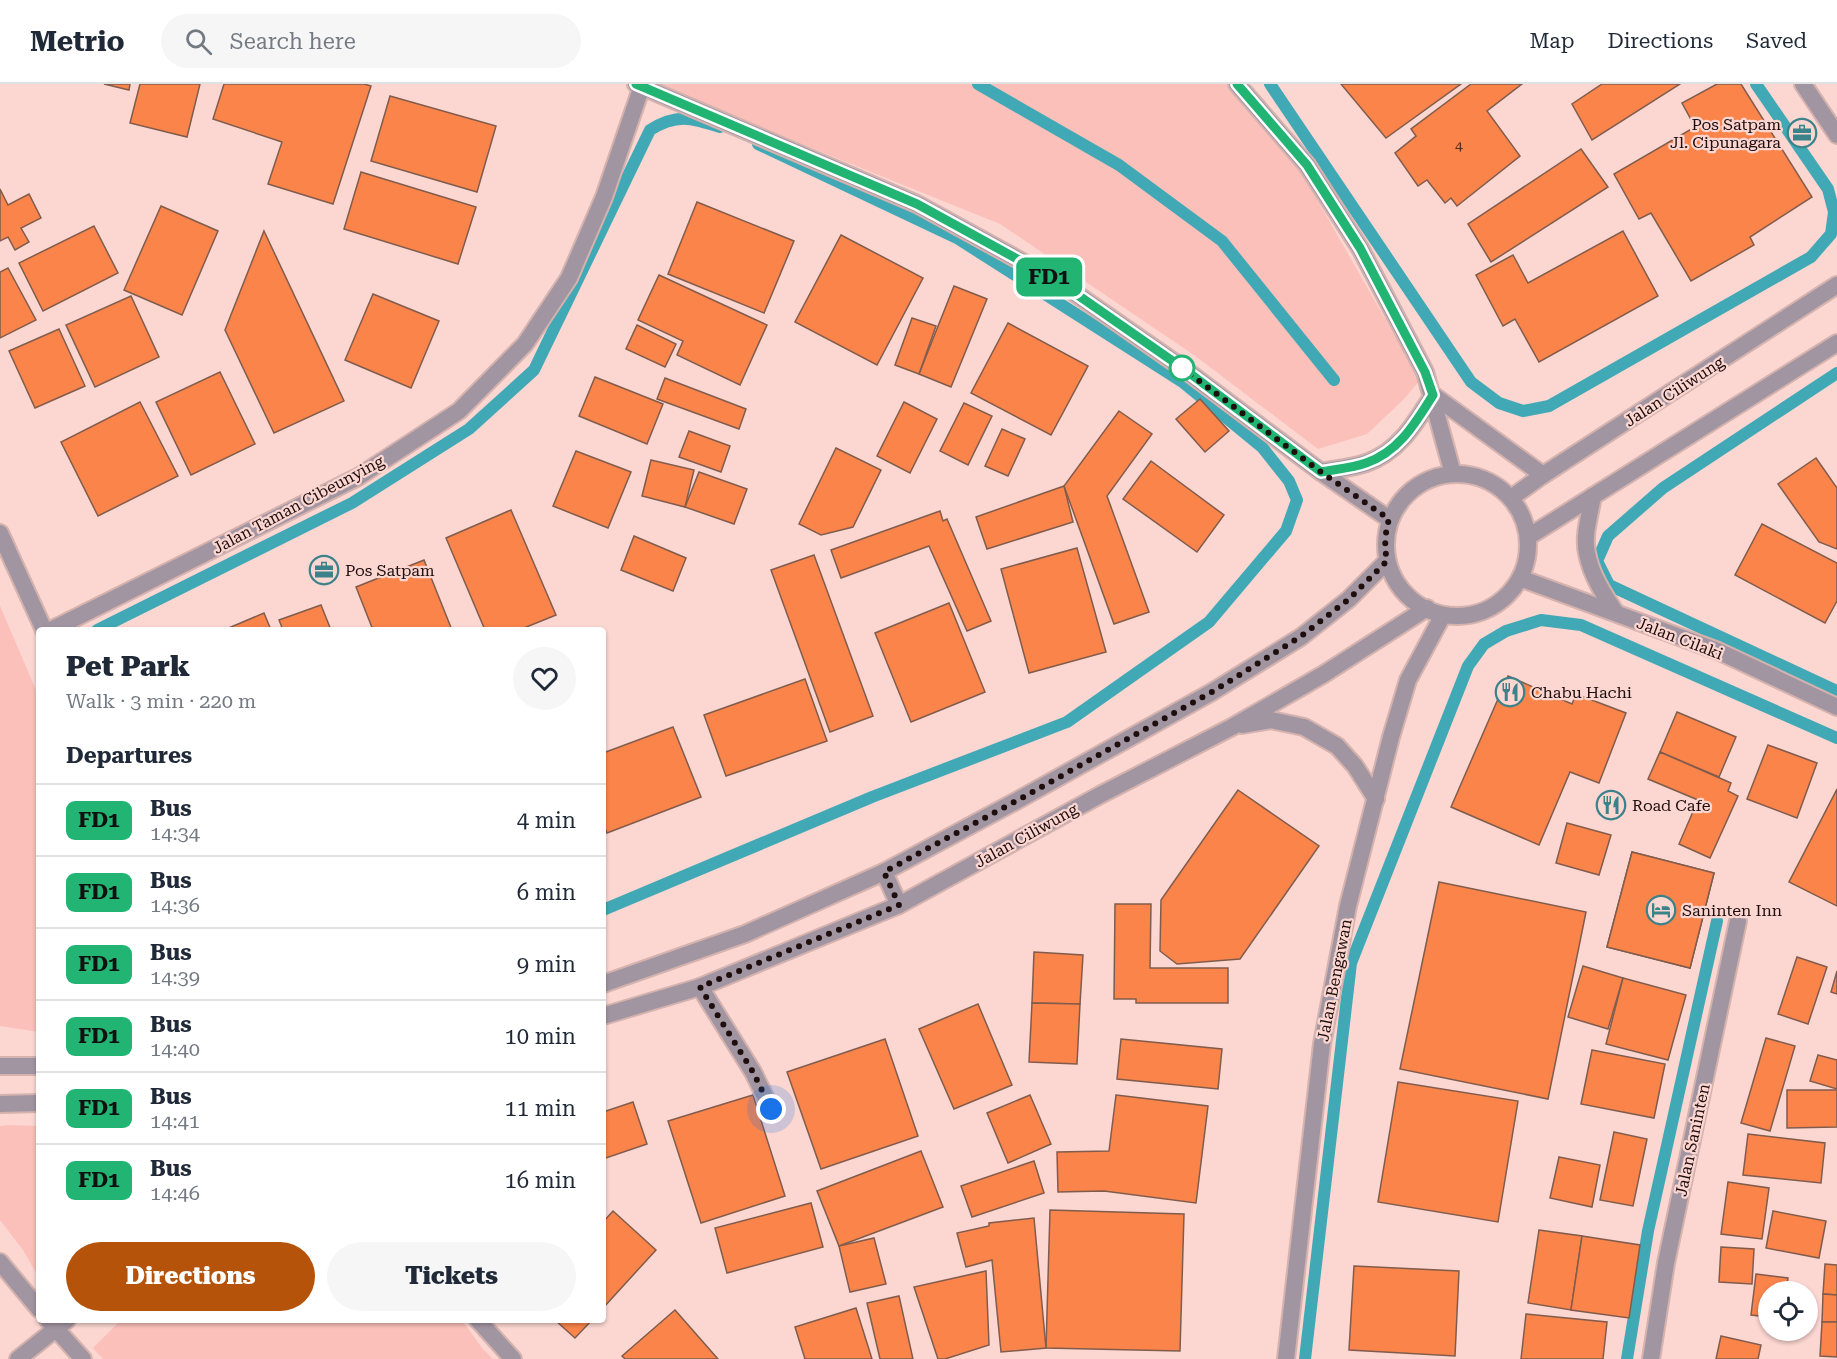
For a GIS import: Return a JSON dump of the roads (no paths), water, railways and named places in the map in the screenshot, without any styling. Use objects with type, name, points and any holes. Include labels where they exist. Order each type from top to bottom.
[{"type":"street","points":[[1237,84],[1307,165],[1360,248],[1425,372],[1453,474]]},
{"type":"street","points":[[1803,84],[1837,135]]},
{"type":"street","points":[[639,85],[917,204],[1059,282],[1184,369],[1321,472],[1389,519]]},
{"type":"street","name":"Jalan Taman Cibeunying","points":[[57,627],[358,477],[459,411],[525,344],[569,278],[604,197],[639,85]]},
{"type":"street","name":"Jalan Ciliwung","points":[[1512,498],[1837,285]]},
{"type":"street","points":[[1528,537],[1837,343]]},
{"type":"street","points":[[1321,472],[1367,463],[1388,452],[1409,433],[1433,395]]},
{"type":"street","points":[[1433,395],[1543,476]]},
{"type":"street","points":[[1453,474],[1475,476],[1495,484],[1512,498],[1523,516],[1528,537],[1527,559],[1520,578],[1506,597],[1487,610],[1466,616],[1443,615],[1410,599],[1389,571],[1384,550],[1386,528],[1400,501],[1414,486],[1433,477],[1453,474]]},
{"type":"street","points":[[1593,496],[1586,552],[1599,587],[1616,613]]},
{"type":"street","points":[[0,533],[43,627]]},
{"type":"street","name":"Jalan Ciliwung","points":[[606,983],[745,934],[884,872],[1018,800],[1212,692],[1291,643],[1349,599],[1387,561]]},
{"type":"street","name":"Jalan Cilaki","points":[[1520,578],[1718,651],[1837,707]]},
{"type":"street","name":"Jalan Ciliwung","points":[[606,1015],[700,987],[899,905],[1100,795],[1232,727],[1324,674],[1427,608]]},
{"type":"street","name":"Jalan Bengawan","points":[[1286,1359],[1322,1044],[1348,906],[1391,737],[1408,680],[1443,615]]},
{"type":"street","points":[[1232,727],[1271,720],[1304,727],[1337,746],[1355,766],[1376,799]]},
{"type":"street","points":[[884,872],[899,905]]},
{"type":"street","name":"Jalan Saninten","points":[[1651,1359],[1666,1263],[1738,921]]},
{"type":"street","points":[[700,987],[753,1072],[771,1109]]},
{"type":"street","points":[[0,1066],[36,1066]]},
{"type":"street","points":[[0,1104],[36,1103]]},
{"type":"street","points":[[0,1262],[36,1305]]},
{"type":"street","points":[[18,1359],[57,1323],[83,1359]]},
{"type":"street","points":[[481,1323],[513,1359]]},
{"type":"waterway","points":[[978,84],[1119,165],[1222,241],[1334,380]]},
{"type":"waterway","points":[[1270,84],[1471,382],[1499,403],[1523,411],[1549,406],[1811,257],[1831,234],[1834,212],[1828,189],[1756,84]]},
{"type":"waterway","points":[[103,627],[352,503],[469,429],[534,370],[650,130],[677,119],[701,121],[720,127]]},
{"type":"waterway","points":[[606,909],[872,797],[1067,722],[1209,622],[1286,531],[1297,500],[1289,481],[1262,447],[1184,383],[957,238],[758,144]]},
{"type":"waterway","points":[[1837,373],[1663,488],[1608,536],[1597,561],[1609,585],[1837,691]]},
{"type":"waterway","points":[[1305,1359],[1351,963],[1468,666],[1484,644],[1506,631],[1541,620],[1581,625],[1837,738]]},
{"type":"waterway","points":[[1627,1359],[1648,1231],[1717,921]]},
{"type":"place","name":"Pos Satpam Jl. Cipunagara","points":[[1802,133]]},
{"type":"place","name":"Pos Satpam","points":[[324,570]]},
{"type":"place","name":"Chabu Hachi","points":[[1510,692]]},
{"type":"place","name":"Road Cafe","points":[[1611,805]]},
{"type":"place","name":"Saninten Inn","points":[[1661,910]]}]
